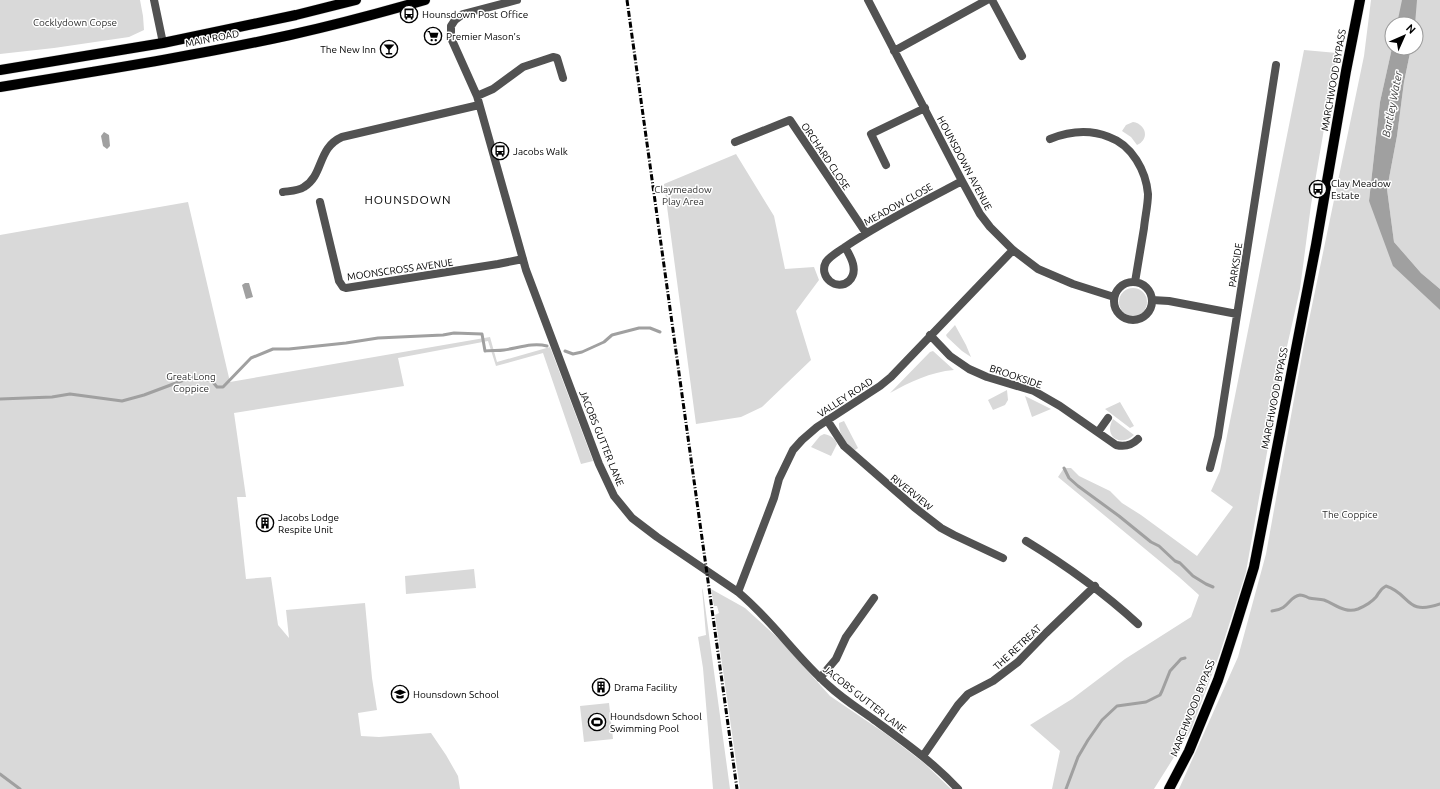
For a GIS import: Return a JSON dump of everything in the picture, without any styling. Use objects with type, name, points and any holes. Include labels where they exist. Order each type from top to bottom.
[{"type":"main road","name":"MAIN ROAD","points":[[0,70],[163,43],[296,15],[356,0]]},
{"type":"main road","name":"MAIN ROAD","points":[[0,87],[176,57],[289,35],[364,17],[425,0]]},
{"type":"main road","name":"MARCHWOOD BYPASS","points":[[1169,789],[1189,751],[1218,680],[1254,567],[1316,244],[1360,0]]},
{"type":"street","points":[[154,0],[163,43]]},
{"type":"street","name":"JACOBS GUTTER LANE","points":[[517,0],[462,14],[451,26],[451,38],[454,48],[477,96],[523,259],[537,302],[599,464],[614,496],[641,526],[738,592],[763,614],[820,678],[836,692],[923,756],[958,789]]},
{"type":"street","name":"HOUNSDOWN AVENUE","points":[[868,0],[980,214],[1000,238],[1038,269],[1088,290],[1114,297]]},
{"type":"street","points":[[894,51],[987,0]]},
{"type":"street","points":[[992,0],[1022,56]]},
{"type":"street","points":[[477,96],[493,89],[524,67],[553,56],[557,58],[563,78]]},
{"type":"street","name":"PARKSIDE","points":[[1210,468],[1218,438],[1276,65]]},
{"type":"street","points":[[283,192],[300,189],[309,183],[318,172],[327,150],[337,140],[350,135],[479,105]]},
{"type":"street","points":[[886,166],[871,134],[925,108]]},
{"type":"street","name":"ORCHARD CLOSE","points":[[735,142],[790,120],[866,233]]},
{"type":"street","points":[[1050,139],[1069,133],[1092,132],[1115,139],[1133,154],[1145,178],[1148,202],[1135,282]]},
{"type":"street","name":"MEADOW CLOSE","points":[[845,247],[852,261],[854,272],[853,276],[845,284],[834,284],[830,282],[825,275],[824,266],[830,257],[845,247],[866,233],[962,181]]},
{"type":"street","name":"MOONSCROSS AVENUE","points":[[320,202],[339,281],[343,287],[346,288],[523,259]]},
{"type":"street","name":"VALLEY ROAD","points":[[738,592],[787,460],[793,450],[802,440],[827,420],[880,386],[891,377],[1013,250]]},
{"type":"street","points":[[1129,282],[1135,282],[1142,284],[1147,288],[1151,293],[1152,300],[1149,312],[1138,320],[1132,320],[1120,315],[1116,310],[1114,297],[1119,287],[1129,282]]},
{"type":"street","points":[[1152,300],[1169,301],[1237,314]]},
{"type":"street","name":"BROOKSIDE","points":[[930,335],[950,356],[969,369],[1034,391],[1060,406],[1110,442],[1122,446],[1132,444],[1138,438]]},
{"type":"street","points":[[1098,432],[1108,418]]},
{"type":"street","name":"RIVERVIEW","points":[[827,420],[844,446],[914,508],[941,528],[1003,558]]},
{"type":"street","points":[[1026,541],[1065,564],[1095,586],[1138,624]]},
{"type":"street","name":"THE RETREAT","points":[[923,756],[958,705],[968,694],[993,681],[1018,662],[1046,632],[1095,586]]},
{"type":"street","points":[[820,678],[836,659],[846,637],[874,598]]},
{"type":"green space","name":"Cocklydown Copse","points":[[0,0],[140,0],[144,30],[129,37],[0,54]]},
{"type":"green space","name":"The Coppice","points":[[1371,0],[1440,0],[1440,289],[1421,273],[1394,242],[1387,189],[1409,56],[1424,56],[1424,16],[1384,16],[1384,56],[1390,56],[1380,102],[1369,201],[1425,295],[1440,310],[1440,789],[1179,789],[1238,657],[1266,554],[1304,344],[1364,56]]},
{"type":"green space","points":[[1304,50],[1337,53],[1311,205],[1300,289],[1281,373],[1246,572],[1220,653],[1191,730],[1154,789],[1052,789],[1060,751],[1030,725],[1072,699],[1125,659],[1191,617],[1199,595],[1058,477],[1064,468],[1071,468],[1079,476],[1110,491],[1122,503],[1197,556],[1233,507],[1211,491],[1220,471]]},
{"type":"green space","points":[[1133,122],[1141,126],[1145,132],[1144,139],[1137,145],[1131,137],[1122,131],[1126,125]]},
{"type":"green space","name":"Claymeadow Play Area","points":[[736,154],[774,216],[785,269],[814,267],[819,280],[796,311],[811,360],[762,407],[741,417],[696,424],[664,184]]},
{"type":"green space","name":"Great Long Coppice","points":[[188,202],[230,382],[490,337],[497,362],[550,347],[593,461],[581,464],[543,353],[496,366],[488,341],[398,358],[404,386],[234,413],[246,497],[237,497],[246,579],[271,577],[278,625],[289,638],[286,610],[365,603],[372,678],[377,710],[358,713],[361,736],[379,737],[431,733],[458,776],[460,789],[0,789],[0,235]]},
{"type":"green space","points":[[1133,288],[1143,292],[1147,302],[1143,312],[1133,316],[1123,312],[1119,302],[1123,292]]},
{"type":"green space","points":[[955,325],[971,357],[962,351],[946,335]]},
{"type":"green space","points":[[933,351],[954,370],[928,375],[890,393],[930,352]]},
{"type":"green space","points":[[1007,390],[1008,400],[1005,405],[993,410],[988,400]]},
{"type":"green space","points":[[1025,396],[1051,409],[1032,417]]},
{"type":"green space","points":[[1120,402],[1134,426],[1130,428],[1105,409]]},
{"type":"green space","points":[[1113,419],[1134,435],[1129,439],[1123,440],[1114,438],[1110,430],[1110,425]]},
{"type":"green space","points":[[844,421],[858,448],[855,450],[846,442],[840,431],[839,423]]},
{"type":"green space","points":[[824,434],[832,437],[837,444],[831,456],[811,447],[820,436]]},
{"type":"green space","points":[[474,569],[476,588],[406,594],[405,576]]},
{"type":"green space","points":[[702,588],[730,789],[713,789],[703,668],[698,637],[706,635]]},
{"type":"green space","points":[[711,589],[745,608],[779,639],[830,696],[886,734],[924,763],[951,789],[740,789],[715,615],[719,613],[717,606],[714,606]]},
{"type":"green space","name":"Houndsdown School Swimming Pool","points":[[609,703],[613,739],[584,742],[580,706]]},
{"type":"water","points":[[1402,0],[1417,0],[1416,16],[1399,16]]},
{"type":"water","name":"Bartley Water","points":[[1390,56],[1409,56],[1387,189],[1394,242],[1421,273],[1440,289],[1440,310],[1393,266],[1369,201],[1380,102]]},
{"type":"water","points":[[104,132],[109,135],[110,146],[107,149],[103,146],[101,136]]},
{"type":"water","points":[[249,283],[253,297],[246,299],[242,285]]},
{"type":"waterway","points":[[565,351],[573,354],[582,352],[604,342],[612,335],[639,328],[650,328],[660,332]]},
{"type":"waterway","points":[[0,399],[52,397],[70,394],[122,401],[144,395],[192,377],[212,381],[217,387],[223,387],[251,358],[273,349],[289,349],[378,338],[443,335],[454,333],[482,334],[485,351],[504,350],[531,345],[547,346]]},
{"type":"waterway","points":[[1064,468],[1069,478],[1078,486],[1151,542],[1159,546],[1193,576],[1213,587]]},
{"type":"waterway","points":[[1272,611],[1286,606],[1293,598],[1300,595],[1324,600],[1340,608],[1353,610],[1370,603],[1386,586],[1400,594],[1414,606],[1429,607],[1440,604]]},
{"type":"waterway","points":[[1066,789],[1078,757],[1102,720],[1117,706],[1146,702],[1160,695],[1170,671],[1181,659],[1185,658]]},
{"type":"waterway","points":[[0,774],[20,789]]},
{"type":"railway","points":[[627,0],[737,789]]},
{"type":"place","name":"Hounsdown Post Office","points":[[409,14]]},
{"type":"place","name":"Premier Mason's","points":[[433,36]]},
{"type":"place","name":"The New Inn","points":[[389,49]]},
{"type":"place","name":"Jacobs Walk","points":[[500,151]]},
{"type":"place","name":"Clay Meadow Estate","points":[[1318,189]]},
{"type":"place","name":"Jacobs Lodge Respite Unit","points":[[265,523]]},
{"type":"place","name":"Drama Facility","points":[[601,687]]},
{"type":"place","name":"Hounsdown School","points":[[400,694]]},
{"type":"place","name":"Houndsdown School Swimming Pool","points":[[597,722]]},
{"type":"district","name":"HOUNSDOWN","points":[[408,200]]}]
